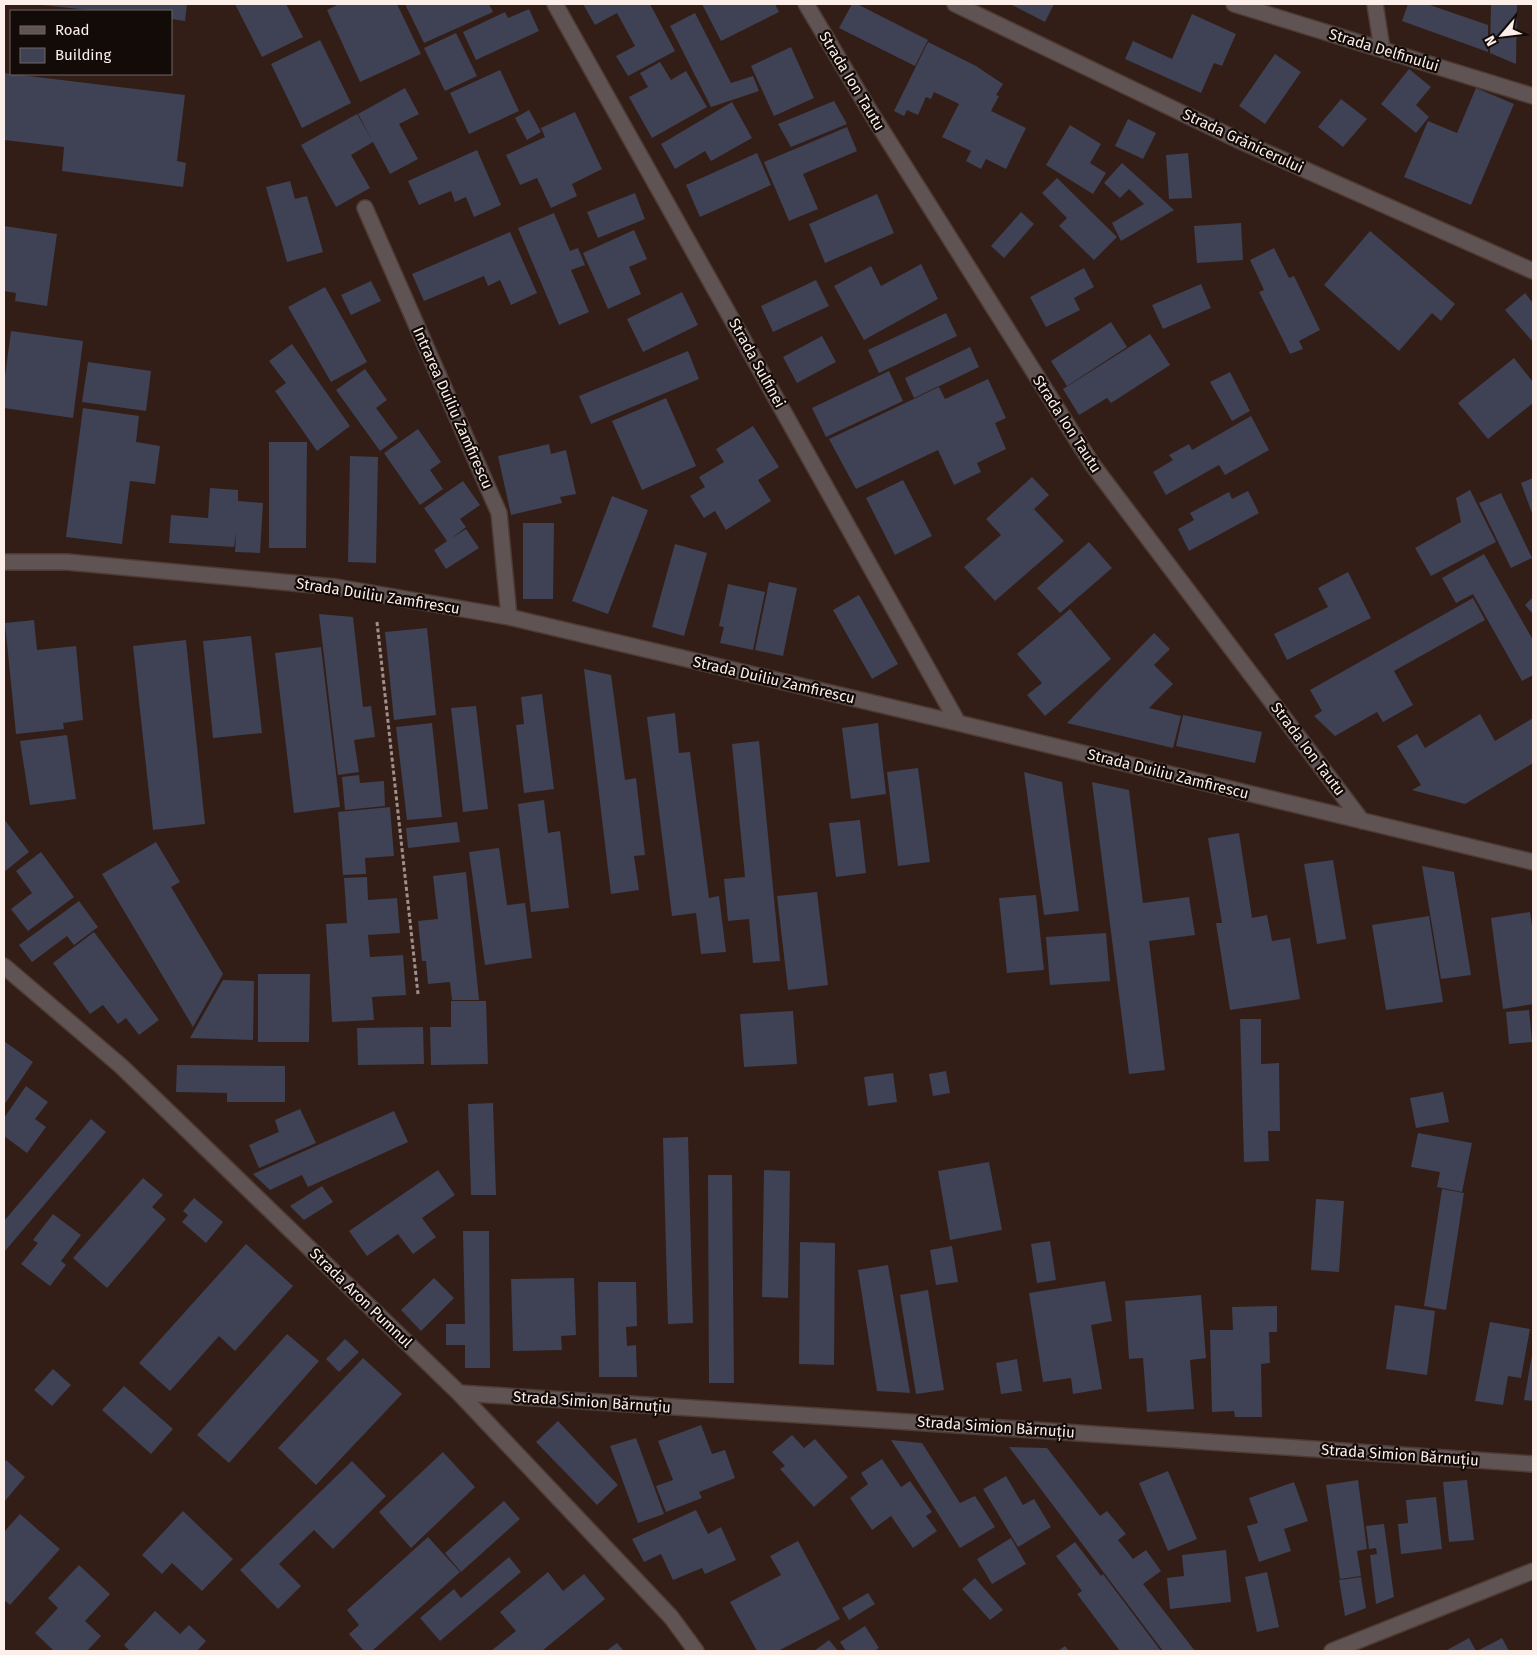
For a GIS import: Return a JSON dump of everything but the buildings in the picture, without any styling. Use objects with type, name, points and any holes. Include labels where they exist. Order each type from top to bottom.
[{"type":"street","name":"Strada Sulfinei","points":[[555,4],[958,723]]},
{"type":"street","name":"Strada Ion Tautu","points":[[806,4],[871,113],[1092,464],[1362,821]]},
{"type":"street","name":"Strada Grănicerului","points":[[956,4],[1238,140],[1533,271]]},
{"type":"street","name":"Strada Delfinului","points":[[1234,4],[1533,96]]},
{"type":"street","points":[[1375,4],[1382,49]]},
{"type":"street","name":"Intrarea Duiliu Zamfirescu","points":[[365,208],[499,513],[509,617]]},
{"type":"street","name":"Strada Duiliu Zamfirescu","points":[[4,562],[67,562],[336,587],[509,617],[1533,862]]},
{"type":"street","name":"Strada Aron Pumnul","points":[[4,966],[121,1066],[459,1393],[671,1617],[696,1651]]},
{"type":"street","name":"Strada Simion Bărnuțiu","points":[[459,1393],[1044,1430],[1533,1464]]},
{"type":"street","points":[[1332,1651],[1533,1571]]},
{"type":"path","points":[[374,593],[418,994]]}]
